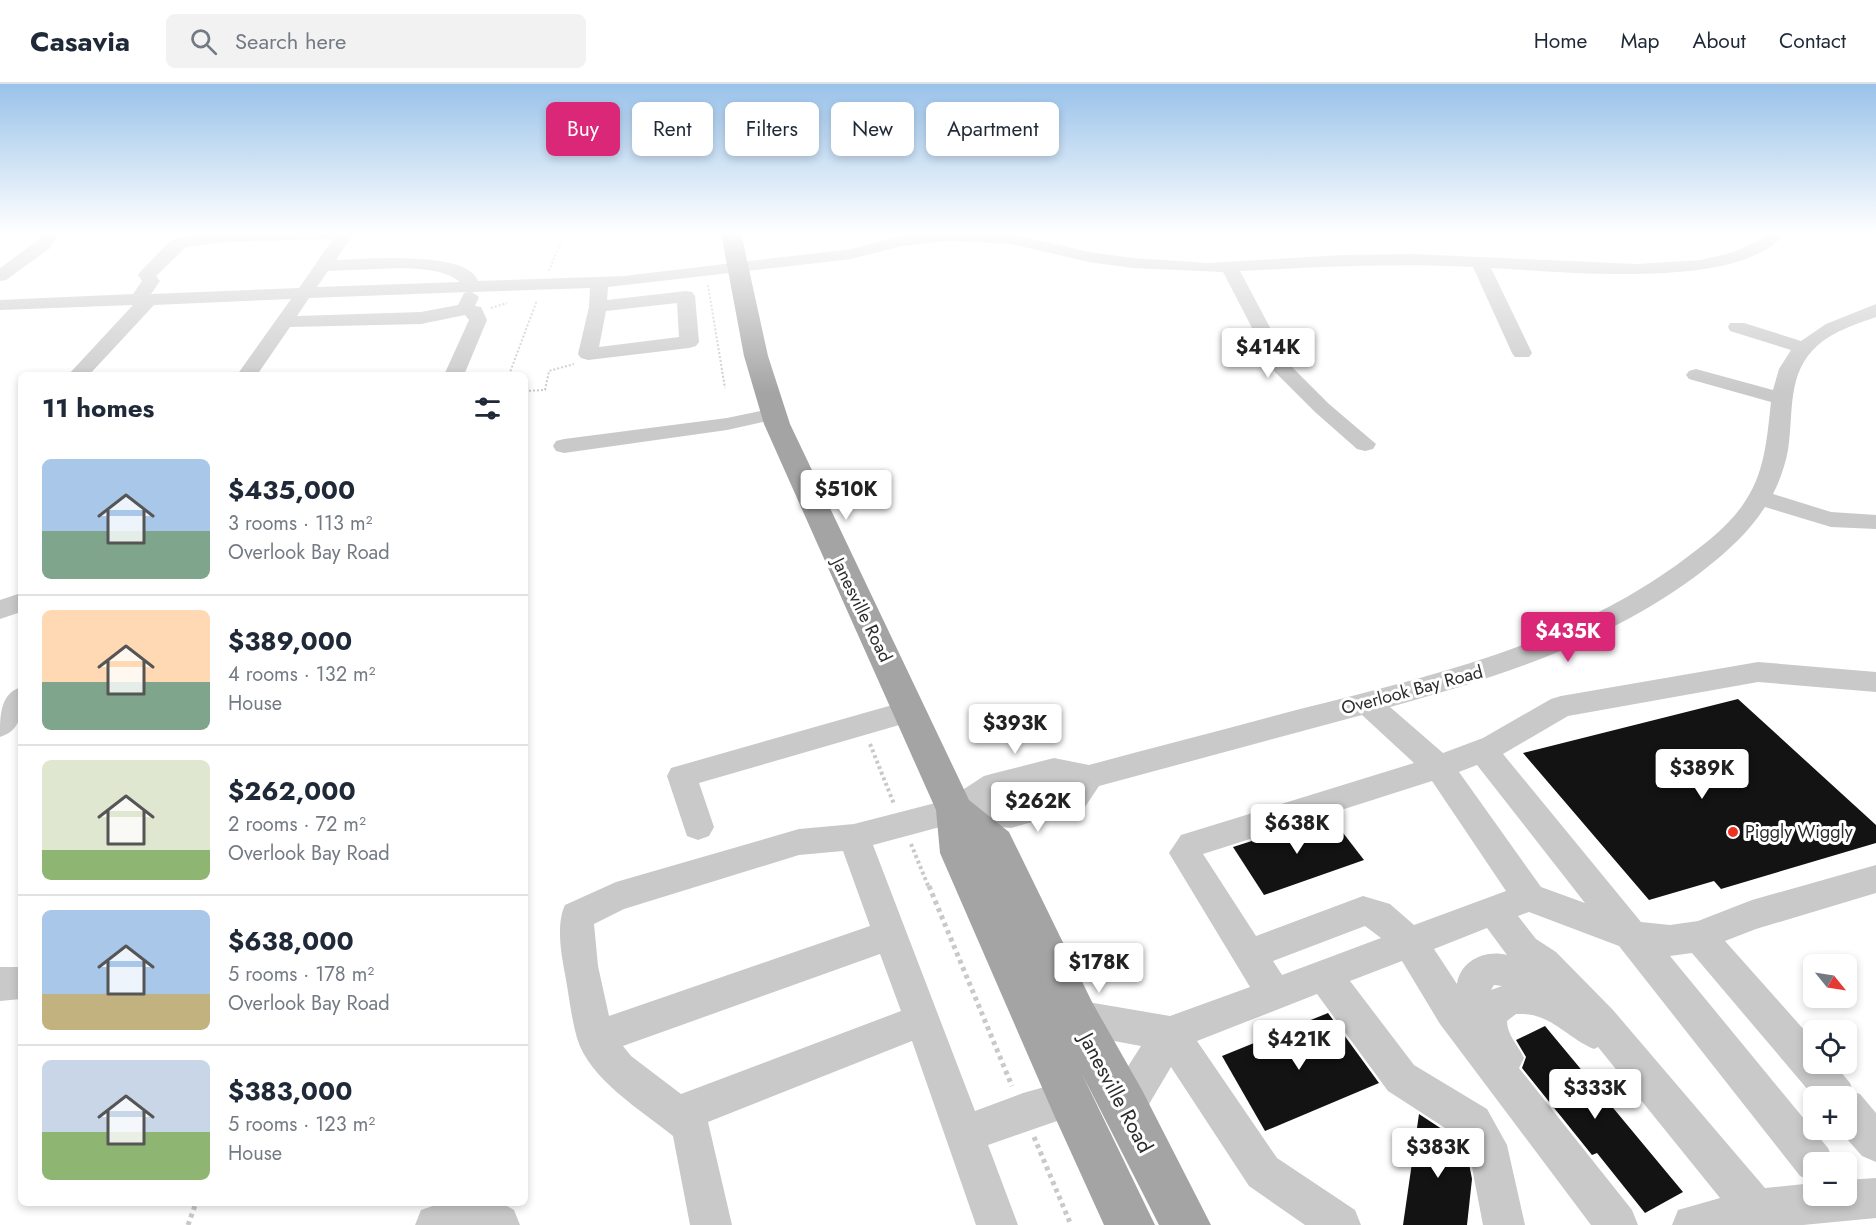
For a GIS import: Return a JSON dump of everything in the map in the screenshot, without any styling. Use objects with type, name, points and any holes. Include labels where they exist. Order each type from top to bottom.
[{"type":"main road","name":"Janesville Road","points":[[741,286],[756,356],[774,414],[793,463],[955,810],[960,853],[1070,1099],[1130,1225]]},
{"type":"main road","name":"Janesville Road","points":[[955,810],[995,844],[1076,1017],[1186,1225]]},
{"type":"street","points":[[81,372],[143,299],[149,286]]},
{"type":"street","points":[[248,372],[309,286]]},
{"type":"street","points":[[0,305],[490,286]]},
{"type":"street","points":[[598,307],[686,296],[689,342],[588,354],[598,307],[599,286]]},
{"type":"street","points":[[1239,286],[1282,368],[1322,408],[1365,444]]},
{"type":"street","points":[[1491,286],[1522,352]]},
{"type":"street","points":[[455,372],[478,320],[471,313],[471,287]]},
{"type":"street","name":"Overlook Bay Road","points":[[595,1038],[580,966],[577,916],[616,897],[799,842],[854,837],[955,810],[1011,815],[1074,798],[1089,777],[1501,665],[1582,634],[1653,595],[1696,564],[1737,528],[1761,498],[1776,453],[1780,398],[1788,369],[1804,348],[1818,336],[1876,310]]},
{"type":"street","points":[[284,322],[421,318],[471,313]]},
{"type":"street","points":[[1737,327],[1804,348]]},
{"type":"street","points":[[1696,375],[1780,398]]},
{"type":"street","points":[[564,446],[727,424],[774,414]]},
{"type":"street","points":[[1761,498],[1827,519],[1845,522],[1876,522]]},
{"type":"street","points":[[0,610],[18,603]]},
{"type":"street","points":[[1274,994],[1185,853],[1192,844],[1439,767],[1482,750],[1561,707],[1758,672],[1876,681]]},
{"type":"street","points":[[0,726],[18,701]]},
{"type":"street","points":[[1366,703],[1439,767],[1529,897],[1634,936],[1670,941],[1699,936],[1752,915],[1876,879]]},
{"type":"street","points":[[698,827],[682,776],[910,711]]},
{"type":"street","points":[[1482,750],[1806,1152]]},
{"type":"street","points":[[854,837],[997,1225]]},
{"type":"street","points":[[1076,1017],[1170,1034],[1529,897]]},
{"type":"street","points":[[1494,910],[1524,950],[1544,963],[1600,1022],[1756,1209]]},
{"type":"street","points":[[1250,954],[1363,911],[1379,915],[1407,944],[1440,988],[1453,1012],[1610,1216]]},
{"type":"street","points":[[711,1225],[690,1125],[618,1069],[595,1038],[890,935]]},
{"type":"street","points":[[1699,936],[1828,1086]]},
{"type":"street","points":[[1440,988],[1455,976],[1502,954],[1524,950]]},
{"type":"street","points":[[1324,975],[1401,1078],[1473,1123],[1487,1145],[1504,1225]]},
{"type":"street","points":[[0,984],[18,983]]},
{"type":"street","points":[[1610,1216],[1581,1155],[1489,1037],[1489,1014],[1500,1002],[1517,995],[1543,998],[1584,1023],[1631,1059]]},
{"type":"street","points":[[677,1115],[922,1020]]},
{"type":"street","points":[[1125,1107],[1170,1034]]},
{"type":"street","points":[[1170,1034],[1263,1172],[1340,1225]]},
{"type":"street","points":[[965,1134],[1023,1112],[1070,1099]]},
{"type":"street","points":[[1857,1120],[1876,1142]]},
{"type":"street","points":[[1693,1225],[1756,1209],[1803,1204]]},
{"type":"street","points":[[436,1225],[484,1221]]},
{"type":"path","points":[[510,372],[537,299],[530,300]]},
{"type":"path","points":[[471,313],[513,302]]},
{"type":"path","points":[[862,725],[1071,1225]]},
{"type":"path","points":[[188,1225],[195,1206]]},
{"type":"building","points":[[1738,699],[1876,825],[1876,843],[1721,889],[1714,881],[1649,900],[1523,753]]},
{"type":"building","points":[[1330,816],[1364,860],[1264,895],[1233,847]]},
{"type":"building","points":[[1328,1013],[1379,1083],[1265,1131],[1222,1056]]},
{"type":"building","points":[[1545,1026],[1683,1192],[1645,1213],[1597,1153],[1592,1155],[1522,1068],[1526,1057],[1516,1040]]},
{"type":"building","points":[[1419,1114],[1457,1139],[1467,1153],[1472,1179],[1467,1225],[1403,1225]]},
{"type":"place","name":"Piggly Wiggly","points":[[1733,832]]}]
